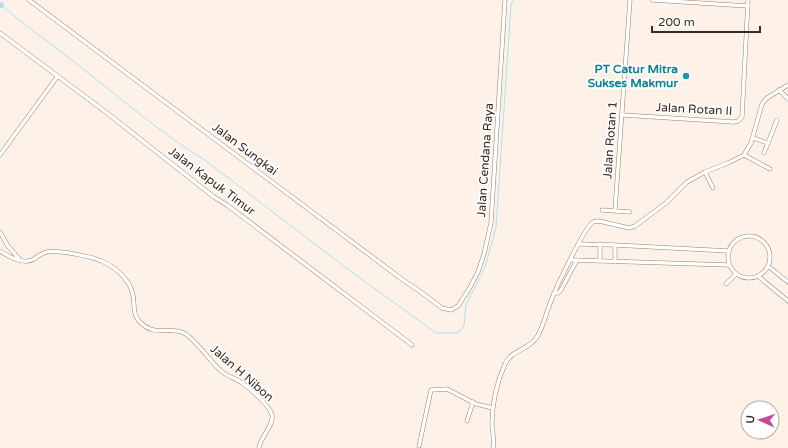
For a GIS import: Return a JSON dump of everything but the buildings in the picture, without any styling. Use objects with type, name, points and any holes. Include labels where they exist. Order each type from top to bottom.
[{"type":"street","name":"Jalan Sungkai","points":[[29,0],[403,280],[442,308],[451,310]]},
{"type":"street","name":"Jalan Cendana Raya","points":[[451,310],[458,306],[478,272],[489,235],[505,0]]},
{"type":"street","name":"Jalan Rotan 1","points":[[615,210],[630,0]]},
{"type":"street","points":[[652,0],[748,6]]},
{"type":"street","name":"Jalan Rotan II","points":[[622,115],[734,122],[742,118],[748,0]]},
{"type":"street","name":"Jalan Kapuk Timur","points":[[0,33],[107,113],[214,197],[227,205],[412,345]]},
{"type":"street","points":[[0,154],[57,77]]},
{"type":"street","points":[[493,448],[493,408],[498,387],[508,358],[514,353],[533,343],[537,338],[554,293],[588,228],[594,222],[599,221],[629,228],[635,226],[666,203],[683,185],[705,172],[744,155],[753,138],[762,104],[767,98],[788,85]]},
{"type":"street","points":[[779,90],[788,98]]},
{"type":"street","points":[[764,153],[777,120]]},
{"type":"street","points":[[753,138],[768,143]]},
{"type":"street","points":[[744,155],[770,169]]},
{"type":"street","points":[[705,172],[713,188]]},
{"type":"street","points":[[602,210],[630,212]]},
{"type":"street","points":[[0,232],[8,246],[20,260]]},
{"type":"street","points":[[750,236],[757,237],[763,241],[769,250],[770,260],[768,267],[759,277],[748,279],[742,278],[736,274],[729,265],[729,251],[734,242],[740,238],[750,236]]},
{"type":"street","points":[[579,244],[729,251]]},
{"type":"street","points":[[600,244],[600,262]]},
{"type":"street","points":[[615,245],[615,262]]},
{"type":"street","points":[[0,251],[13,259],[20,260]]},
{"type":"street","name":"Jalan H Nibon","points":[[20,260],[29,261],[45,252],[52,252],[95,259],[105,263],[115,270],[129,284],[133,294],[135,316],[142,324],[153,330],[177,331],[185,334],[220,370],[251,391],[269,409],[272,414],[272,420],[259,448]]},
{"type":"street","points":[[571,260],[729,265]]},
{"type":"street","points":[[554,293],[558,293],[561,290],[577,260]]},
{"type":"street","points":[[768,267],[788,282]]},
{"type":"street","points":[[726,284],[736,274]]},
{"type":"street","points":[[759,277],[788,302]]},
{"type":"street","points":[[419,446],[431,390],[447,389],[473,402],[493,408]]},
{"type":"street","points":[[467,422],[473,402]]},
{"type":"waterway","points":[[1,5],[155,126],[206,161],[349,270],[436,333],[458,333],[464,326],[466,305],[485,267],[496,228],[511,4],[513,0]]},
{"type":"place","name":"PT Catur Mitra Sukses Makmur","points":[[686,76]]}]
